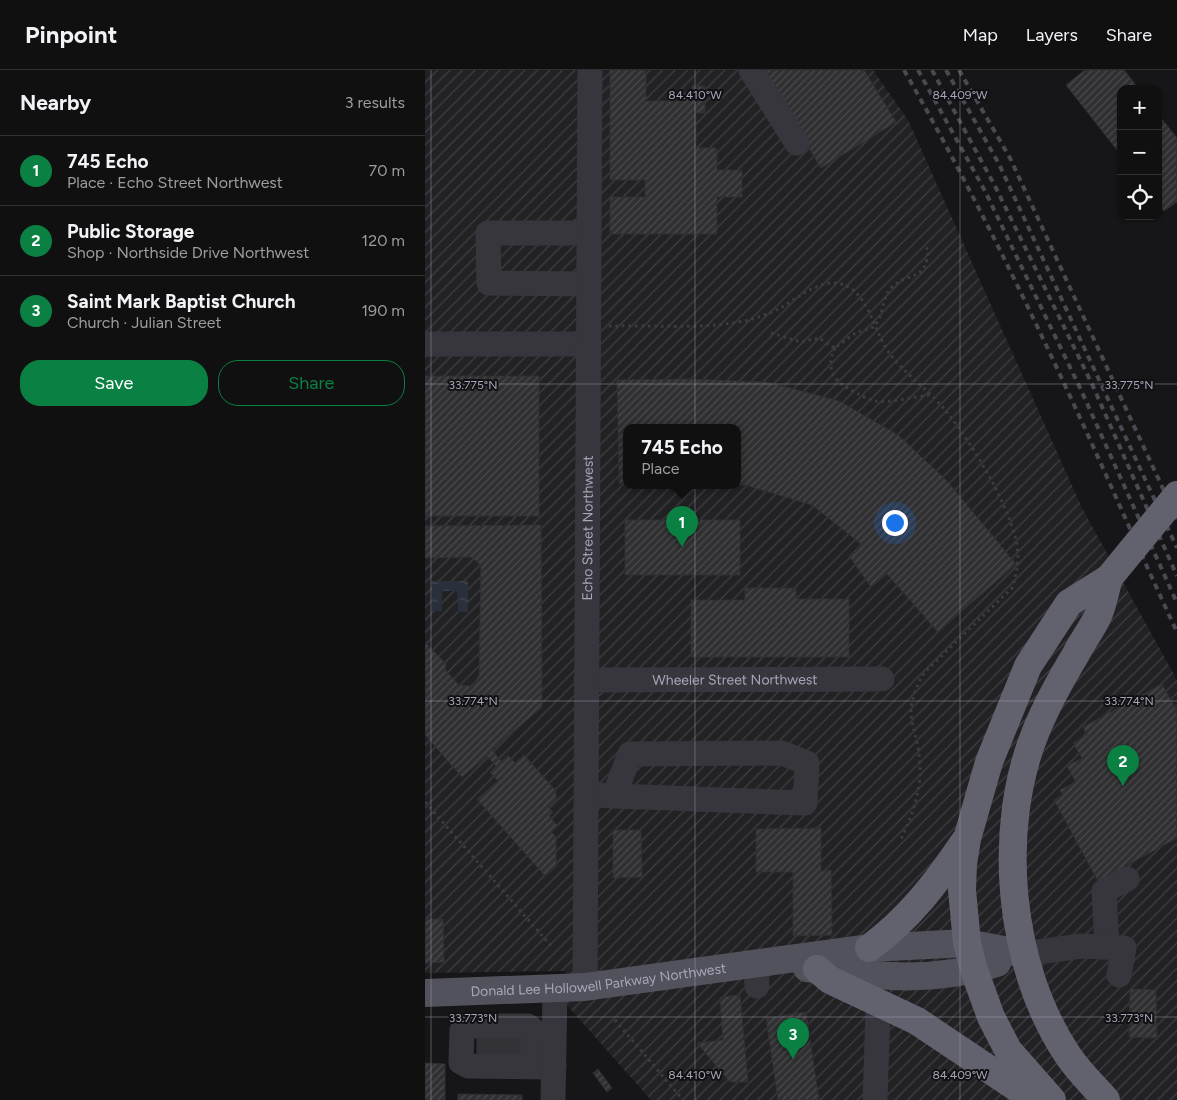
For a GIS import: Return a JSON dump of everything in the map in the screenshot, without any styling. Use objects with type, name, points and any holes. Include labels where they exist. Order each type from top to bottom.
[{"type":"highway","points":[[1052,1100],[1008,1050],[991,1017],[974,970],[967,942],[962,890],[967,839],[989,762],[1028,666],[1069,603],[1109,578],[1177,494]]},
{"type":"highway","points":[[1106,1100],[1077,1068],[1055,1034],[1034,986],[1024,954],[1017,914],[1014,824],[1017,792],[1026,757],[1055,690],[1097,618],[1109,578]]},
{"type":"highway","points":[[869,948],[889,933],[924,898],[967,839]]},
{"type":"highway","points":[[817,969],[830,980],[881,1002],[917,1021],[1035,1100]]},
{"type":"main road","name":"Donald Lee Hollowell Parkway Northwest","points":[[761,971],[869,948],[967,942],[1024,954]]},
{"type":"main road","name":"Donald Lee Hollowell Parkway Northwest","points":[[425,993],[555,990],[761,971],[817,969],[913,978],[974,970],[1024,954]]},
{"type":"street","name":"Echo Street Northwest","points":[[585,988],[590,70]]},
{"type":"street","points":[[751,70],[797,143]]},
{"type":"street","points":[[588,284],[489,283],[488,233],[589,233]]},
{"type":"street","points":[[425,344],[588,344]]},
{"type":"street","name":"Wheeler Street Northwest","points":[[586,680],[882,679]]},
{"type":"street","points":[[586,794],[614,796],[805,803],[807,762],[781,753],[630,754],[614,796]]},
{"type":"street","points":[[1119,975],[1116,947],[1104,891],[1127,879]]},
{"type":"street","points":[[1024,954],[1081,946],[1116,947]]},
{"type":"street","points":[[505,1047],[462,1030],[461,1062],[468,1066],[505,1047],[555,990]]},
{"type":"street","points":[[468,992],[505,1047],[553,1100]]},
{"type":"street","points":[[875,1100],[878,1013],[881,1002]]},
{"type":"path","points":[[924,248],[928,249],[928,258],[922,270],[914,277],[891,288],[882,302],[879,316],[874,325],[857,333],[835,348],[831,358],[831,368],[836,380],[847,388],[874,401],[930,395]]},
{"type":"path","points":[[606,326],[718,325],[750,320],[779,308],[819,285],[835,283],[850,288],[861,296],[881,342],[896,361],[945,410],[971,445],[999,498],[1013,532],[1018,553],[1017,574],[1012,588],[924,673],[917,685],[910,703],[911,718],[921,767],[917,797],[900,841]]},
{"type":"path","points":[[771,333],[801,342],[819,338],[835,348]]},
{"type":"path","points":[[425,802],[553,948]]},
{"type":"path","points":[[615,1020],[683,1100]]},
{"type":"shaded area","points":[[425,70],[873,70],[908,120],[1082,508],[1177,680],[1177,1100],[651,1100],[565,1003],[565,971],[425,973]]},
{"type":"water","points":[[432,581],[468,581],[468,612],[458,612],[457,591],[442,591],[442,611],[432,611]]},
{"type":"building","points":[[610,70],[646,70],[646,101],[682,101],[682,93],[692,93],[692,86],[705,86],[705,113],[696,113],[696,148],[717,148],[717,170],[742,170],[742,197],[717,197],[717,234],[610,234],[610,197],[645,197],[645,180],[610,180]]},
{"type":"building","points":[[761,70],[864,70],[896,122],[821,168]]},
{"type":"building","points":[[1085,70],[1124,70],[1136,85],[1117,85],[1117,150],[1066,85]]},
{"type":"building","points":[[1162,119],[1177,138],[1177,202],[1164,211],[1162,208]]},
{"type":"building","points":[[425,376],[539,376],[539,516],[425,516]]},
{"type":"building","points":[[689,379],[767,382],[839,401],[898,435],[947,481],[1016,564],[938,632],[887,574],[871,587],[849,556],[861,544],[812,505],[741,485],[741,424],[623,424],[623,484],[619,483],[617,380]]},
{"type":"building","points":[[625,520],[740,520],[740,575],[625,575]]},
{"type":"building","points":[[541,525],[542,707],[492,750],[501,761],[496,766],[487,756],[462,777],[425,735],[425,642],[446,664],[445,670],[459,685],[471,686],[479,676],[481,565],[471,557],[425,558],[425,526]]},
{"type":"building","points":[[745,588],[796,588],[796,599],[849,599],[849,657],[691,657],[691,600],[745,600]]},
{"type":"building","points":[[1162,684],[1177,711],[1177,838],[1098,881],[1054,800],[1063,795],[1060,790],[1076,782],[1067,766],[1082,758],[1073,743],[1087,735],[1083,727]]},
{"type":"building","points":[[508,755],[515,763],[524,755],[556,791],[556,801],[549,808],[553,812],[549,816],[557,825],[551,832],[556,837],[556,867],[545,876],[477,799],[498,781],[490,772]]},
{"type":"building","points":[[821,828],[821,871],[831,870],[832,935],[793,936],[793,872],[756,872],[756,829]]},
{"type":"building","points":[[613,830],[641,830],[642,877],[613,878]]},
{"type":"building","points":[[425,919],[443,919],[444,962],[425,963]]},
{"type":"building","points":[[1130,989],[1156,990],[1157,1038],[1129,1037]]},
{"type":"building","points":[[740,995],[748,1082],[730,1082],[697,1043],[723,1040],[720,997]]},
{"type":"building","points":[[806,1012],[819,1100],[778,1100],[766,1018]]},
{"type":"building","points":[[425,1063],[445,1064],[445,1100],[425,1100]]},
{"type":"building","points":[[598,1069],[612,1088],[607,1092],[593,1073]]},
{"type":"building","points":[[458,1094],[522,1095],[522,1100],[458,1100]]},
{"type":"tunnel","points":[[489,1033],[489,1055]]},
{"type":"tunnel","points":[[512,1033],[512,1055]]},
{"type":"railway","points":[[904,70],[990,230],[1030,312],[1177,632]]},
{"type":"railway","points":[[918,70],[985,191],[1081,390],[1177,603]]},
{"type":"railway","points":[[932,70],[995,186],[1092,384],[1177,576]]},
{"type":"railway","points":[[946,70],[999,164],[1177,548]]},
{"type":"railway","points":[[959,70],[1010,158],[1177,519]]},
{"type":"place","name":"745 Echo","points":[[682,547]]},
{"type":"place","name":"Public Storage","points":[[1123,786]]},
{"type":"place","name":"Saint Mark Baptist Church","points":[[793,1059]]}]
